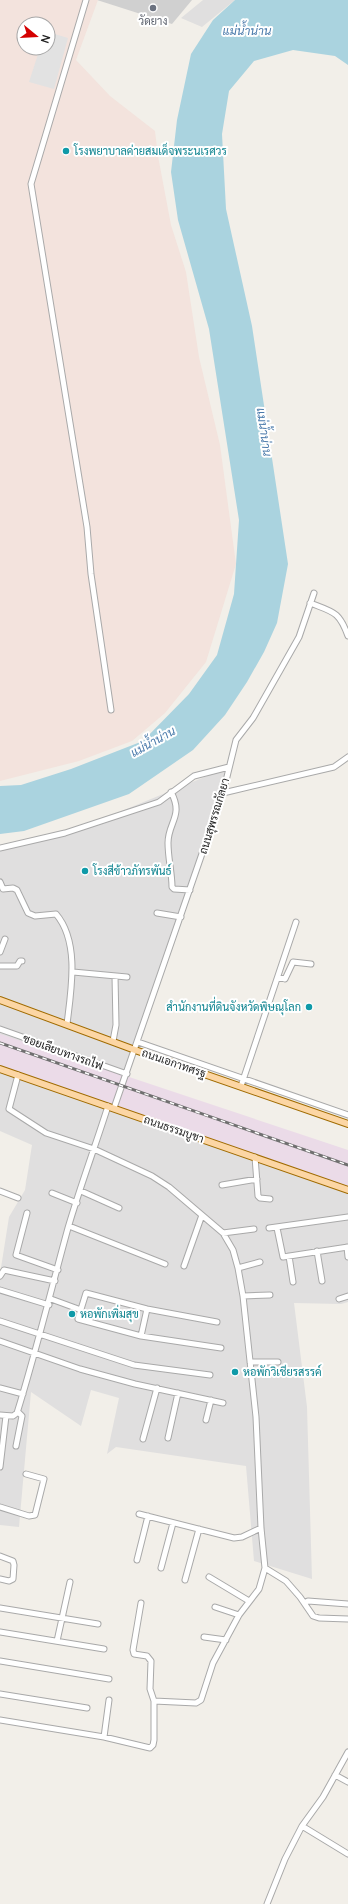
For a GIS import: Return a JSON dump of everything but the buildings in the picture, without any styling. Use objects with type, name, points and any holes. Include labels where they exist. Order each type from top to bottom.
[{"type":"main road","name":"ถนนเอกาทศรฐ","points":[[0,1000],[135,1050],[348,1124]]},
{"type":"main road","name":"ถนนธรรมบูชา","points":[[0,1069],[348,1190]]},
{"type":"street","points":[[86,0],[31,184],[87,527],[111,710]]},
{"type":"street","name":"ถนนสุพรรณกัลยา","points":[[16,1446],[22,1416],[18,1412],[34,1352],[50,1302],[69,1226],[94,1149],[138,1042],[224,793],[236,740],[253,718],[299,637],[314,593]]},
{"type":"street","points":[[310,604],[333,612],[340,617],[348,636]]},
{"type":"street","points":[[224,793],[334,766],[348,757]]},
{"type":"street","points":[[0,848],[64,833],[159,802],[194,776],[229,767]]},
{"type":"street","points":[[171,792],[176,801],[177,811],[176,819],[168,834],[172,887],[174,889],[190,890]]},
{"type":"street","points":[[0,882],[3,889],[13,888],[16,890],[28,913],[35,916],[56,914],[60,918],[69,937],[73,972],[68,1024]]},
{"type":"street","points":[[156,913],[181,917]]},
{"type":"street","points":[[241,1086],[296,922]]},
{"type":"street","points":[[0,952],[5,939]]},
{"type":"street","points":[[0,966],[17,966],[20,961],[22,961]]},
{"type":"street","points":[[278,977],[285,979],[293,962],[311,964]]},
{"type":"street","points":[[73,972],[127,977]]},
{"type":"street","points":[[113,1041],[116,1024],[115,976]]},
{"type":"street","name":"ซอยเลียบทางรถไฟ","points":[[0,1029],[126,1074]]},
{"type":"street","points":[[138,1042],[348,1115]]},
{"type":"street","points":[[18,1075],[9,1109],[46,1133],[94,1149],[152,1176],[170,1187],[223,1233],[233,1250],[238,1268],[243,1296],[256,1417],[261,1528],[265,1568],[258,1589],[239,1615],[213,1663],[199,1702],[154,1701]]},
{"type":"street","points":[[255,1157],[259,1197],[270,1199]]},
{"type":"street","points":[[222,1185],[257,1179]]},
{"type":"street","points":[[0,1191],[18,1198]]},
{"type":"street","points":[[80,1191],[119,1208]]},
{"type":"street","points":[[52,1193],[77,1203]]},
{"type":"street","points":[[27,1213],[16,1255],[58,1270]]},
{"type":"street","points":[[184,1266],[202,1215]]},
{"type":"street","points":[[270,1228],[348,1217]]},
{"type":"street","points":[[69,1226],[165,1264]]},
{"type":"street","points":[[277,1228],[283,1257],[347,1247],[348,1257]]},
{"type":"street","points":[[223,1233],[254,1229]]},
{"type":"street","points":[[317,1251],[322,1281]]},
{"type":"street","points":[[289,1256],[293,1282]]},
{"type":"street","points":[[238,1268],[260,1262]]},
{"type":"street","points":[[0,1276],[4,1270],[55,1281]]},
{"type":"street","points":[[0,1290],[81,1310]]},
{"type":"street","points":[[217,1322],[147,1310],[86,1293],[78,1319],[141,1336],[221,1348]]},
{"type":"street","points":[[243,1296],[270,1295]]},
{"type":"street","points":[[339,1298],[348,1296]]},
{"type":"street","points":[[141,1336],[147,1310]]},
{"type":"street","points":[[0,1321],[134,1365],[210,1374]]},
{"type":"street","points":[[0,1341],[80,1369],[223,1403]]},
{"type":"street","points":[[250,1362],[278,1362]]},
{"type":"street","points":[[0,1388],[23,1394]]},
{"type":"street","points":[[144,1439],[157,1388]]},
{"type":"street","points":[[168,1438],[178,1393]]},
{"type":"street","points":[[206,1420],[211,1400]]},
{"type":"street","points":[[0,1415],[13,1416],[18,1412]]},
{"type":"street","points":[[0,1466],[6,1416]]},
{"type":"street","points":[[0,1507],[29,1516],[35,1515],[44,1479],[26,1474]]},
{"type":"street","points":[[139,1514],[234,1538],[242,1537],[261,1528]]},
{"type":"street","points":[[136,1560],[148,1516]]},
{"type":"street","points":[[160,1568],[173,1523]]},
{"type":"street","points":[[185,1580],[199,1529]]},
{"type":"street","points":[[0,1556],[13,1561],[14,1565],[13,1579],[9,1581],[0,1579]]},
{"type":"street","points":[[265,1568],[286,1581],[313,1616],[319,1618],[348,1619]]},
{"type":"street","points":[[209,1577],[249,1601]]},
{"type":"street","points":[[56,1641],[63,1617],[70,1582]]},
{"type":"street","points":[[304,1603],[308,1601],[348,1604]]},
{"type":"street","points":[[0,1720],[104,1737],[143,1747],[152,1747],[154,1740],[154,1701],[150,1689],[151,1660],[147,1656],[134,1654],[133,1650],[141,1603]]},
{"type":"street","points":[[214,1607],[239,1615]]},
{"type":"street","points":[[0,1608],[63,1617],[98,1624]]},
{"type":"street","points":[[0,1632],[104,1649]]},
{"type":"street","points":[[204,1638],[226,1640]]},
{"type":"street","points":[[0,1661],[109,1679]]},
{"type":"street","points":[[0,1694],[87,1708]]},
{"type":"street","points":[[104,1737],[108,1700]]},
{"type":"street","points":[[267,1904],[285,1859],[302,1826],[348,1752]]},
{"type":"street","points":[[335,1775],[348,1782]]},
{"type":"street","points":[[302,1826],[348,1854]]},
{"type":"shaded area","points":[[0,0],[98,0],[76,60],[110,96],[155,131],[158,156],[171,225],[186,272],[199,357],[220,445],[236,564],[206,662],[165,713],[132,741],[79,761],[0,781]]},
{"type":"shaded area","name":"วัดยาง","points":[[97,0],[192,0],[172,24]]},
{"type":"shaded area","points":[[203,0],[235,0],[202,27],[181,18]]},
{"type":"shaded area","points":[[56,34],[68,38],[54,89],[29,82],[37,56],[56,56]]},
{"type":"shaded area","points":[[229,767],[167,958],[123,1086],[0,1042],[0,848],[85,826]]},
{"type":"shaded area","points":[[0,1034],[348,1150],[348,1187],[0,1065]]},
{"type":"shaded area","points":[[0,1052],[348,1174],[348,1302],[341,1304],[294,1303],[307,1407],[312,1579],[254,1561],[246,1466],[116,1447],[107,1454],[119,1398],[91,1390],[81,1426],[31,1392],[19,1527],[0,1525],[0,1274],[9,1217],[25,1190],[32,1145],[0,1131]]},
{"type":"water","name":"แม่น้ำน่าน","points":[[235,0],[348,0],[348,65],[335,56],[293,50],[254,61],[229,91],[222,134],[226,209],[252,326],[288,564],[277,623],[264,652],[247,682],[225,715],[193,750],[129,794],[24,831],[0,834],[0,786],[21,785],[71,769],[143,741],[189,694],[217,655],[234,594],[239,520],[209,329],[178,220],[171,172],[177,120],[191,54],[213,20]]},
{"type":"railway","points":[[0,1043],[348,1165]]},
{"type":"place","name":"วัดยาง","points":[[153,8]]},
{"type":"place","name":"โรงพยาบาลค่ายสมเด็จพระนเรศวร","points":[[66,151]]},
{"type":"place","name":"โรงสีข้าวภัทรพันธ์","points":[[85,871]]},
{"type":"place","name":"สำนักงานที่ดินจังหวัดพิษณุโลก","points":[[309,1007]]},
{"type":"place","name":"หอพักเพิ่มสุข","points":[[72,1314]]},
{"type":"place","name":"หอพักวิเชียรสรรค์","points":[[235,1372]]}]
